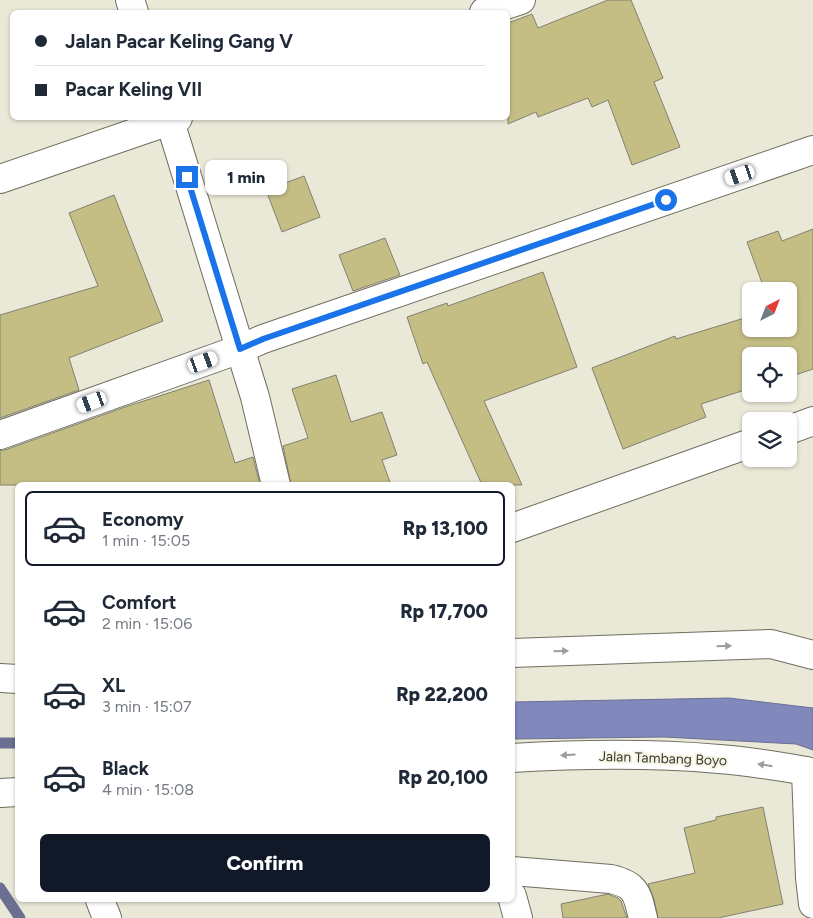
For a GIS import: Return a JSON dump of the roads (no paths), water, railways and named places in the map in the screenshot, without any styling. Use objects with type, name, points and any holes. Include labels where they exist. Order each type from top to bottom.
[{"type":"street","points":[[490,10],[521,0]]},
{"type":"street","points":[[0,178],[166,120]]},
{"type":"street","points":[[173,120],[255,398],[275,482]]},
{"type":"street","points":[[0,435],[272,336],[813,150]]},
{"type":"street","points":[[797,427],[813,421]]},
{"type":"street","points":[[515,527],[742,446]]},
{"type":"street","points":[[515,653],[770,644],[813,655]]},
{"type":"street","points":[[0,678],[15,678]]},
{"type":"street","name":"Jalan Tambang Boyo","points":[[515,758],[578,754],[662,756],[720,759],[809,772]]},
{"type":"street","points":[[809,772],[810,878],[813,904]]},
{"type":"street","points":[[0,793],[15,792]]},
{"type":"street","points":[[0,807],[15,805]]},
{"type":"street","points":[[515,871],[611,879],[624,882],[637,894],[643,918]]},
{"type":"street","points":[[101,902],[107,918]]},
{"type":"street","points":[[514,902],[518,918]]},
{"type":"water","points":[[729,698],[813,708],[813,750],[796,744],[664,737],[515,739],[515,702]]},
{"type":"waterway","points":[[0,743],[15,743]]},
{"type":"waterway","points":[[0,888],[20,918]]}]
